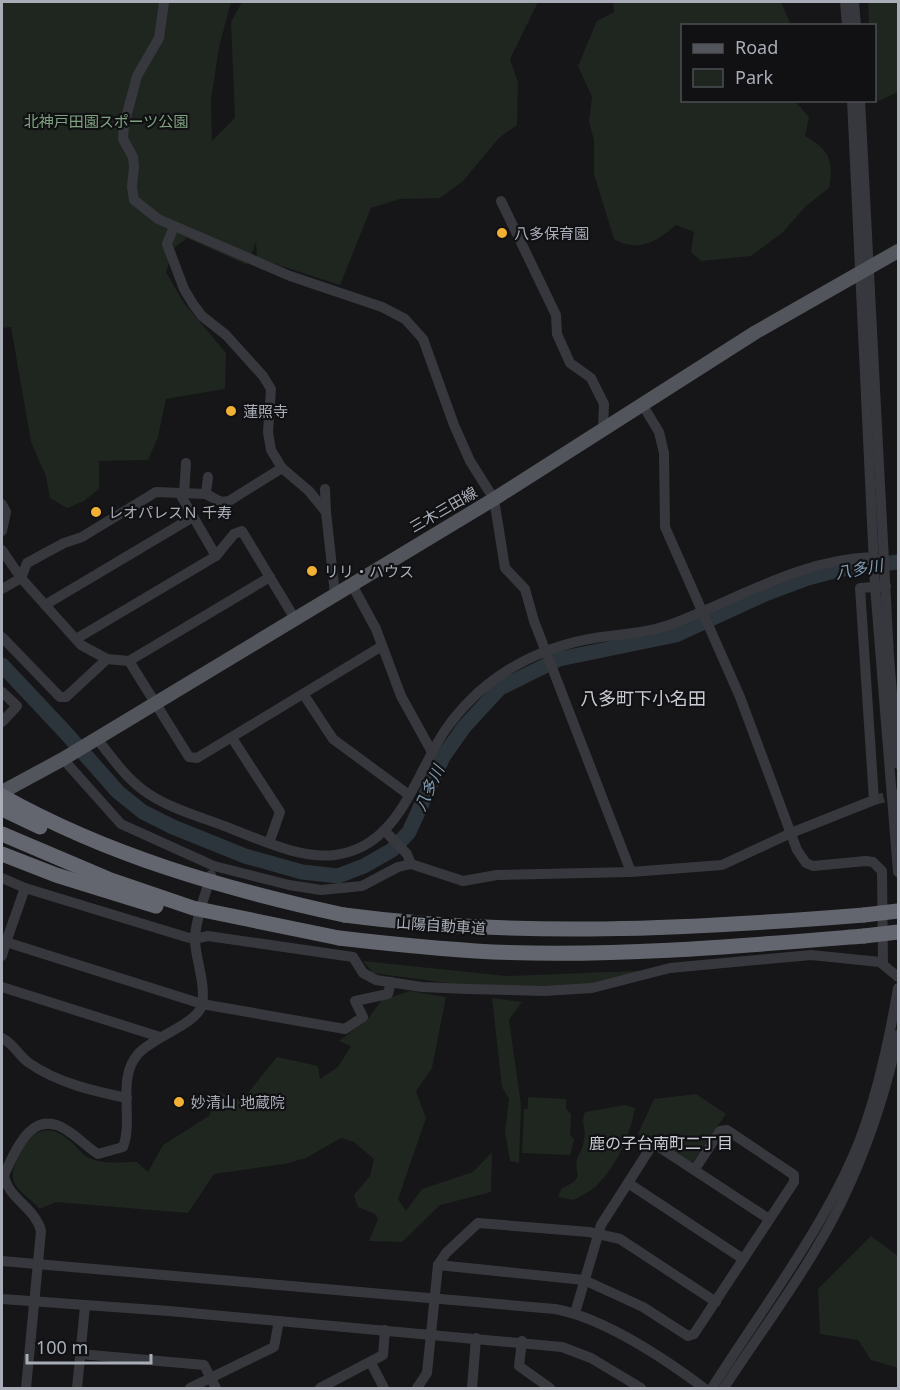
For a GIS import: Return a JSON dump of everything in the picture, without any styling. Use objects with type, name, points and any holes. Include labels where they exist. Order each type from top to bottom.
[{"type":"highway","points":[[2,794],[84,837],[185,876],[344,915]]},
{"type":"highway","name":"山陽自動車道","points":[[2,809],[82,845],[174,877],[278,904],[397,922],[495,928],[615,930],[713,927],[898,911]]},
{"type":"highway","name":"山陽自動車道","points":[[2,834],[108,879],[193,908],[339,938],[397,945],[493,952],[615,952],[752,945],[898,932]]},
{"type":"highway","points":[[2,854],[100,890],[181,912],[237,924],[339,938]]},
{"type":"main road","name":"三木三田線","points":[[2,794],[494,499],[756,332],[898,251]]},
{"type":"street","points":[[164,2],[159,38],[137,76],[123,139],[133,157],[134,200],[151,215],[174,226],[290,276],[382,307],[405,319],[423,339],[454,425],[470,461],[494,499],[505,568],[525,590],[534,621],[631,872]]},
{"type":"street","points":[[845,2],[847,24]]},
{"type":"street","points":[[854,2],[856,24]]},
{"type":"street","points":[[852,102],[864,270],[898,872]]},
{"type":"street","points":[[860,102],[864,270]]},
{"type":"street","points":[[501,201],[556,315],[557,334],[570,363],[591,378],[604,404],[603,429]]},
{"type":"street","points":[[174,226],[167,244],[184,289],[202,316],[226,335],[263,376],[271,389],[268,432],[271,450],[282,468],[309,491],[327,512]]},
{"type":"street","points":[[642,404],[659,432],[664,453],[665,527],[740,697],[791,833],[806,863],[813,866],[866,861],[873,862],[882,871],[883,964]]},
{"type":"street","points":[[186,463],[182,494],[216,556]]},
{"type":"street","points":[[2,589],[21,578],[27,563],[64,543],[82,537],[156,492],[206,494],[221,502],[229,501],[282,468]]},
{"type":"street","points":[[206,494],[208,477]]},
{"type":"street","points":[[325,489],[335,594]]},
{"type":"street","points":[[2,504],[6,519],[2,531]]},
{"type":"street","points":[[45,604],[193,517]]},
{"type":"street","points":[[76,639],[216,556],[234,534],[242,531],[295,619]]},
{"type":"street","points":[[2,550],[21,578],[81,645],[107,659],[129,661],[270,577]]},
{"type":"street","points":[[95,740],[143,790],[164,802],[269,843],[297,851],[334,855],[356,849],[384,830],[400,813],[446,729],[484,688],[520,663],[547,650],[600,637],[646,632],[793,572],[845,559],[880,556]]},
{"type":"street","points":[[351,584],[382,646],[401,696],[432,752]]},
{"type":"street","points":[[881,586],[898,764]]},
{"type":"street","points":[[384,830],[409,859],[463,881],[497,875],[631,872],[722,865],[791,833],[874,800],[860,588],[881,586]]},
{"type":"street","points":[[2,637],[60,697],[66,697],[107,659]]},
{"type":"street","points":[[129,661],[189,757],[197,758],[382,646]]},
{"type":"street","points":[[2,692],[17,706],[2,722]]},
{"type":"street","points":[[304,695],[333,739],[409,795]]},
{"type":"street","points":[[232,738],[280,812],[269,843]]},
{"type":"street","points":[[65,758],[121,824],[214,866],[290,885],[343,890],[362,886],[409,859]]},
{"type":"street","points":[[26,1389],[41,1231],[39,1221],[8,1187],[4,1179],[24,1134],[41,1126],[57,1125],[98,1154],[117,1150],[125,1141],[126,1098],[131,1064],[139,1053],[160,1037],[197,1015],[202,1004],[194,939],[214,866]]},
{"type":"street","points":[[2,878],[25,888],[194,939],[208,936],[353,957],[363,972],[376,981],[422,987],[545,991],[592,988],[670,968],[811,955],[883,964],[898,977]]},
{"type":"street","points":[[2,956],[4,941],[25,888]]},
{"type":"street","points":[[4,941],[202,1004],[345,1029],[363,1017],[355,1001],[388,994],[391,982]]},
{"type":"street","points":[[2,987],[160,1037]]},
{"type":"street","points":[[712,1389],[825,1211],[858,1144],[880,1076],[898,988]]},
{"type":"street","points":[[724,1389],[840,1204],[866,1148],[890,1076],[898,1035]]},
{"type":"street","points":[[2,1038],[12,1044],[28,1062],[84,1090],[126,1098]]},
{"type":"street","points":[[438,1265],[584,1280],[644,1307],[688,1336],[694,1334],[794,1182],[794,1174],[727,1130],[720,1131],[695,1169]]},
{"type":"street","points":[[575,1313],[598,1233],[605,1217],[651,1147],[656,1145],[770,1219]]},
{"type":"street","points":[[628,1183],[743,1259]]},
{"type":"street","points":[[417,1389],[427,1373],[438,1265],[446,1253],[478,1223],[598,1233],[620,1239],[716,1302]]},
{"type":"street","points":[[2,1262],[575,1313],[604,1325],[704,1389]]},
{"type":"street","points":[[2,1299],[522,1341],[562,1347],[601,1364],[641,1389]]},
{"type":"street","points":[[77,1389],[85,1306]]},
{"type":"street","points":[[190,1389],[274,1347],[279,1321]]},
{"type":"street","points":[[320,1389],[383,1355],[386,1330]]},
{"type":"street","points":[[472,1389],[476,1338]]},
{"type":"street","points":[[522,1341],[519,1366],[550,1389]]},
{"type":"street","points":[[80,1354],[204,1365],[216,1389]]},
{"type":"street","points":[[371,1363],[384,1389]]},
{"type":"green space","name":"北神戸田園スポーツ公園","points":[[2,2],[231,2],[219,47],[211,100],[212,141],[235,118],[231,22],[242,2],[538,2],[510,59],[518,83],[517,125],[499,138],[463,181],[440,198],[400,199],[371,208],[340,285],[257,258],[256,242],[247,265],[187,238],[174,248],[166,272],[184,303],[226,353],[225,389],[166,399],[158,437],[148,460],[99,461],[99,489],[84,501],[67,508],[50,498],[46,476],[31,442],[11,327],[2,328]]},
{"type":"green space","points":[[613,2],[781,2],[791,24],[681,24],[681,102],[796,102],[809,117],[805,136],[820,146],[830,162],[829,188],[806,206],[782,233],[751,256],[701,261],[691,252],[694,232],[676,225],[647,244],[631,245],[614,239],[594,174],[594,140],[589,122],[592,97],[578,66],[597,21],[614,12]]},
{"type":"green space","points":[[868,2],[898,2],[898,92],[876,102],[876,24],[869,24]]},
{"type":"green space","points":[[363,961],[506,976],[660,970],[585,987],[484,988],[373,973]]},
{"type":"green space","points":[[410,991],[446,997],[432,1068],[416,1091],[426,1118],[398,1199],[406,1211],[422,1189],[473,1172],[492,1152],[491,1192],[440,1205],[402,1242],[369,1241],[378,1219],[375,1214],[358,1207],[354,1195],[370,1176],[374,1159],[354,1142],[341,1138],[306,1158],[284,1164],[214,1174],[188,1213],[56,1202],[40,1209],[21,1192],[14,1181],[14,1167],[28,1141],[46,1130],[61,1135],[93,1160],[111,1163],[137,1162],[148,1172],[163,1145],[209,1116],[219,1092],[235,1099],[244,1098],[277,1057],[318,1066],[320,1079],[338,1067],[351,1046],[339,1041],[367,1020],[382,1000]]},
{"type":"green space","points":[[492,998],[522,1002],[509,1020],[521,1105],[519,1163],[510,1161],[505,1132],[509,1099],[502,1087]]},
{"type":"green space","points":[[696,1094],[726,1114],[692,1163],[652,1137],[649,1140],[638,1134],[654,1099]]},
{"type":"green space","points":[[528,1097],[566,1099],[566,1109],[571,1114],[570,1135],[574,1139],[570,1155],[522,1153],[524,1109],[528,1109]]},
{"type":"green space","points":[[625,1105],[635,1108],[626,1139],[612,1167],[596,1186],[574,1200],[558,1197],[561,1189],[574,1182],[578,1176],[576,1163],[585,1136],[583,1119],[585,1112]]},
{"type":"green space","points":[[871,1236],[898,1256],[898,1368],[871,1360],[858,1340],[820,1334],[818,1289]]},
{"type":"waterway","name":"八多川","points":[[2,665],[118,792],[143,812],[173,827],[245,856],[302,872],[338,876],[364,866],[392,850],[409,832],[443,757],[464,727],[500,688],[559,659],[676,635],[765,594],[808,578],[842,569],[898,562]]},
{"type":"tunnel","points":[[874,800],[898,794]]},
{"type":"place","name":"八多保育園","points":[[502,233]]},
{"type":"place","name":"蓮照寺","points":[[231,411]]},
{"type":"place","name":"レオパレスＮ 千寿","points":[[96,512]]},
{"type":"place","name":"リリ・ハウス","points":[[312,571]]},
{"type":"place","name":"妙清山 地蔵院","points":[[179,1102]]},
{"type":"district","name":"八多町下小名田","points":[[643,698]]},
{"type":"district","name":"鹿の子台南町二丁目","points":[[661,1143]]}]
